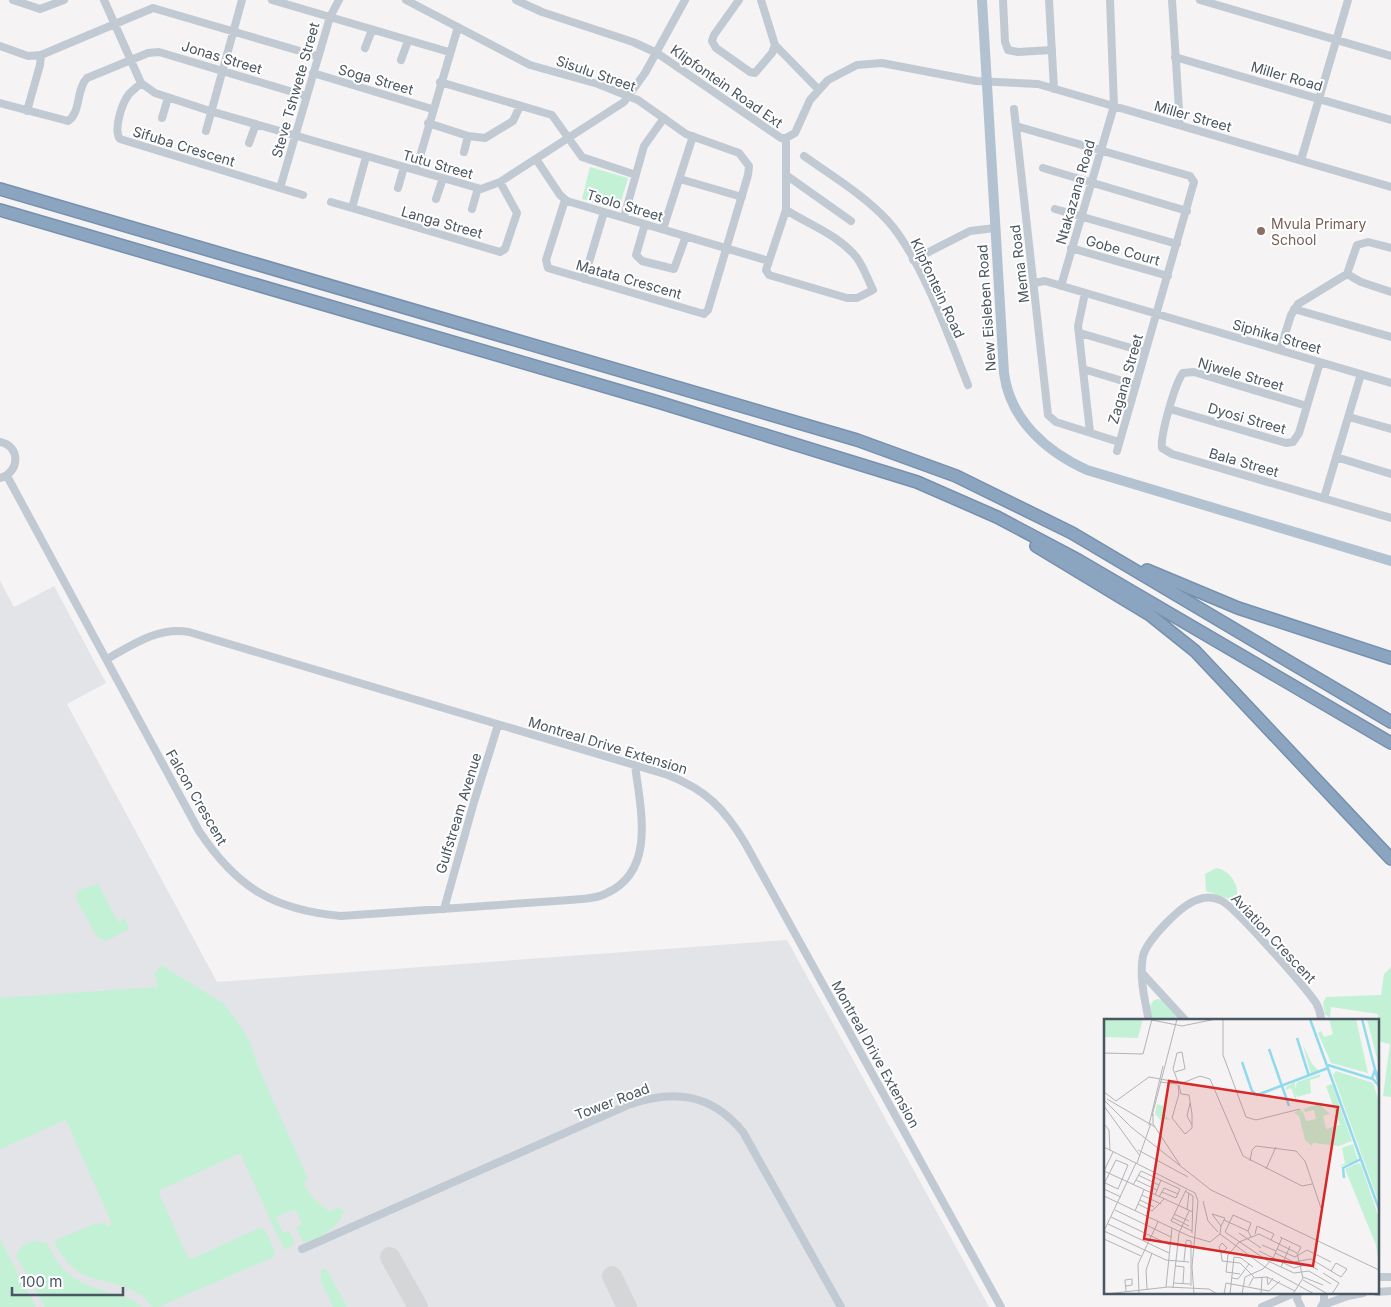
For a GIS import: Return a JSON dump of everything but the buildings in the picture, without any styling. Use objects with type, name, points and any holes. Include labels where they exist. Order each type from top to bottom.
[{"type":"highway","points":[[0,189],[883,448],[992,492],[1091,544],[1391,722]]},
{"type":"highway","points":[[0,210],[850,460],[917,482],[997,517],[1078,560],[1391,743]]},
{"type":"highway","points":[[997,517],[1010,533],[1135,606],[1195,651],[1391,859]]},
{"type":"highway","points":[[1091,544],[1214,599],[1391,658]]},
{"type":"main road","name":"New Eisleben Road","points":[[982,0],[1004,378],[1019,415],[1044,446],[1071,463],[1116,480],[1391,561]]},
{"type":"street","points":[[13,0],[37,9],[64,0]]},
{"type":"street","points":[[104,0],[141,83]]},
{"type":"street","points":[[206,131],[242,0]]},
{"type":"street","points":[[272,0],[449,52]]},
{"type":"street","name":"Steve Tshwete Street","points":[[280,188],[317,56],[330,17],[339,0]]},
{"type":"street","name":"Sisulu Street","points":[[406,0],[530,65],[598,84],[638,100],[693,136],[734,150],[744,157],[750,171],[726,248]]},
{"type":"street","name":"Klipfontein Road Ext","points":[[516,0],[542,12],[633,42],[656,53],[774,136],[786,138],[795,133],[818,89],[838,74],[857,65],[898,65],[987,82]]},
{"type":"street","name":"Tutu Street","points":[[141,83],[155,93],[210,111],[295,134],[404,168],[478,188],[488,188],[612,111],[628,97],[656,53],[685,0]]},
{"type":"street","points":[[739,0],[714,35],[712,41],[716,48],[754,73],[772,52],[774,45]]},
{"type":"street","points":[[761,0],[774,45],[818,89]]},
{"type":"street","points":[[1003,0],[1005,42],[1008,50],[1018,52],[1052,50]]},
{"type":"street","points":[[1049,0],[1054,89]]},
{"type":"street","points":[[1110,0],[1114,106]]},
{"type":"street","points":[[1172,0],[1180,125]]},
{"type":"street","points":[[1200,0],[1391,56]]},
{"type":"street","points":[[1301,160],[1348,0]]},
{"type":"street","points":[[0,46],[23,55],[41,55],[153,8],[317,56]]},
{"type":"street","points":[[416,170],[432,108],[458,27]]},
{"type":"street","points":[[365,48],[372,30]]},
{"type":"street","points":[[401,60],[408,41]]},
{"type":"street","name":"Jonas Street","points":[[27,111],[64,121],[70,120],[74,116],[85,80],[148,53],[159,52],[222,69],[306,96]]},
{"type":"street","points":[[0,103],[27,111],[41,55]]},
{"type":"street","name":"Miller Road","points":[[1175,57],[1391,120]]},
{"type":"street","name":"Soga Street","points":[[313,73],[432,108]]},
{"type":"street","points":[[440,82],[554,116],[585,160],[636,175]]},
{"type":"street","name":"Miller Street","points":[[987,82],[1029,83],[1054,89],[1391,187]]},
{"type":"street","name":"Sifuba Crescent","points":[[141,83],[129,94],[124,103],[117,130],[120,140],[303,195]]},
{"type":"street","points":[[162,118],[168,98]]},
{"type":"street","points":[[428,123],[468,136],[489,137],[513,121],[520,106]]},
{"type":"street","name":"Ntakazana Road","points":[[1061,286],[1114,106]]},
{"type":"street","name":"Mema Road","points":[[1014,109],[1048,415],[1056,422],[1090,432]]},
{"type":"street","points":[[624,217],[644,146],[664,118]]},
{"type":"street","points":[[249,143],[256,124]]},
{"type":"street","points":[[1016,126],[1100,149]]},
{"type":"street","points":[[464,152],[468,136]]},
{"type":"street","points":[[663,229],[693,136]]},
{"type":"street","points":[[786,138],[786,210],[766,270],[769,275],[852,298],[873,290],[862,266],[847,249],[834,238],[786,210]]},
{"type":"street","name":"Zagana Street","points":[[1100,149],[1190,176],[1193,179],[1194,186],[1118,451]]},
{"type":"street","name":"Klipfontein Road","points":[[804,156],[871,204],[896,231],[914,260],[968,385]]},
{"type":"street","points":[[331,202],[352,208],[366,157]]},
{"type":"street","name":"Tsolo Street","points":[[536,159],[565,200],[769,261]]},
{"type":"street","points":[[398,188],[404,168]]},
{"type":"street","points":[[1043,168],[1187,211]]},
{"type":"street","points":[[786,175],[851,221]]},
{"type":"street","points":[[436,199],[443,178]]},
{"type":"street","points":[[680,179],[742,197]]},
{"type":"street","name":"Langa Street","points":[[352,208],[502,252],[506,249],[517,213],[500,182]]},
{"type":"street","points":[[472,209],[478,188]]},
{"type":"street","name":"Matata Crescent","points":[[565,200],[546,264],[550,269],[704,314],[708,310],[726,248]]},
{"type":"street","points":[[1056,209],[1177,244]]},
{"type":"street","points":[[584,279],[604,212]]},
{"type":"street","points":[[645,224],[636,255],[642,261],[674,269],[686,236]]},
{"type":"street","points":[[914,260],[970,231],[995,228]]},
{"type":"street","points":[[1280,350],[1294,309],[1304,300],[1347,274],[1355,248],[1360,243],[1368,242],[1391,248]]},
{"type":"street","name":"Gobe Court","points":[[1072,248],[1168,276]]},
{"type":"street","points":[[1347,274],[1361,282],[1391,292]]},
{"type":"street","name":"Siphika Street","points":[[1034,283],[1045,281],[1391,383]]},
{"type":"street","points":[[1085,293],[1078,326],[1090,432],[1120,442]]},
{"type":"street","points":[[1294,309],[1391,337]]},
{"type":"street","points":[[1080,333],[1145,352]]},
{"type":"street","name":"Dyosi Street","points":[[1170,409],[1286,443],[1293,442],[1298,436],[1320,362]]},
{"type":"street","points":[[1083,369],[1136,385]]},
{"type":"street","name":"Njwele Street","points":[[1161,444],[1181,376],[1188,372],[1307,406]]},
{"type":"street","points":[[1324,498],[1360,374]]},
{"type":"street","points":[[1349,416],[1391,429]]},
{"type":"street","points":[[0,442],[10,447],[16,457],[14,468],[3,477]]},
{"type":"street","name":"Bala Street","points":[[1161,444],[1163,449],[1172,454],[1391,518]]},
{"type":"street","points":[[1336,457],[1391,474]]},
{"type":"street","name":"Falcon Crescent","points":[[3,477],[107,659],[199,831],[216,855],[238,879],[277,902],[322,914],[348,916],[593,898],[618,887],[635,867],[641,847],[635,765]]},
{"type":"street","name":"Montreal Drive Extension","points":[[107,659],[139,640],[163,632],[180,630],[668,775],[696,788],[716,803],[736,828],[1001,1307]]},
{"type":"street","name":"Gulfstream Avenue","points":[[444,909],[498,725]]},
{"type":"street","name":"Aviation Crescent","points":[[1149,1019],[1142,972],[1142,961],[1146,946],[1174,918],[1196,900],[1219,899],[1229,905],[1290,972],[1316,1004],[1320,1019]]},
{"type":"street","points":[[1142,972],[1184,1019]]},
{"type":"street","name":"Tower Road","points":[[302,1250],[628,1105],[656,1096],[675,1095],[695,1099],[714,1106],[727,1114],[743,1132],[841,1307]]},
{"type":"street","points":[[1378,1277],[1391,1277]]},
{"type":"street","points":[[1378,1292],[1391,1291]]},
{"type":"street","points":[[1262,1307],[1292,1294]]},
{"type":"street","points":[[1298,1294],[1301,1307]]},
{"type":"street","points":[[1322,1306],[1358,1294]]},
{"type":"shaded area","points":[[0,581],[14,607],[54,586],[106,683],[67,704],[217,982],[787,940],[989,1307],[0,1307]]},
{"type":"green space","points":[[590,167],[628,178],[619,208],[616,210],[582,199]]},
{"type":"green space","points":[[1216,868],[1226,872],[1236,885],[1237,896],[1235,901],[1206,891],[1205,874]]},
{"type":"green space","points":[[98,884],[118,922],[125,918],[129,929],[106,941],[98,938],[76,899],[79,890]]},
{"type":"green space","points":[[161,965],[224,1004],[249,1040],[257,1064],[308,1179],[303,1183],[313,1198],[330,1212],[338,1207],[344,1211],[338,1222],[327,1232],[315,1239],[303,1242],[296,1228],[302,1224],[295,1209],[276,1217],[283,1233],[289,1231],[295,1244],[284,1250],[241,1155],[238,1154],[160,1190],[160,1196],[188,1258],[194,1258],[259,1228],[266,1231],[275,1253],[273,1257],[158,1307],[153,1307],[141,1295],[125,1287],[81,1274],[63,1256],[54,1241],[96,1223],[98,1225],[105,1222],[107,1226],[112,1224],[66,1120],[0,1149],[0,998],[157,987],[157,978],[154,976]]},
{"type":"green space","points":[[1391,967],[1391,1097],[1383,1096],[1390,1044],[1378,1041],[1378,1014],[1331,1007],[1330,1018],[1325,1014],[1323,1003],[1326,997],[1381,995],[1384,974]]},
{"type":"green space","points":[[1154,1000],[1162,1000],[1179,1019],[1153,1019],[1150,1006]]},
{"type":"green space","points":[[0,1238],[3,1245],[36,1307],[0,1307]]},
{"type":"green space","points":[[33,1241],[47,1243],[63,1268],[72,1276],[93,1287],[133,1300],[142,1307],[45,1307],[16,1256],[22,1246]]},
{"type":"green space","points":[[326,1269],[347,1307],[333,1307],[321,1281],[321,1271]]},
{"type":"taxiway","points":[[390,1257],[418,1307]]},
{"type":"taxiway","points":[[612,1276],[627,1307]]},
{"type":"place","name":"Mvula Primary School","points":[[1261,231]]}]
